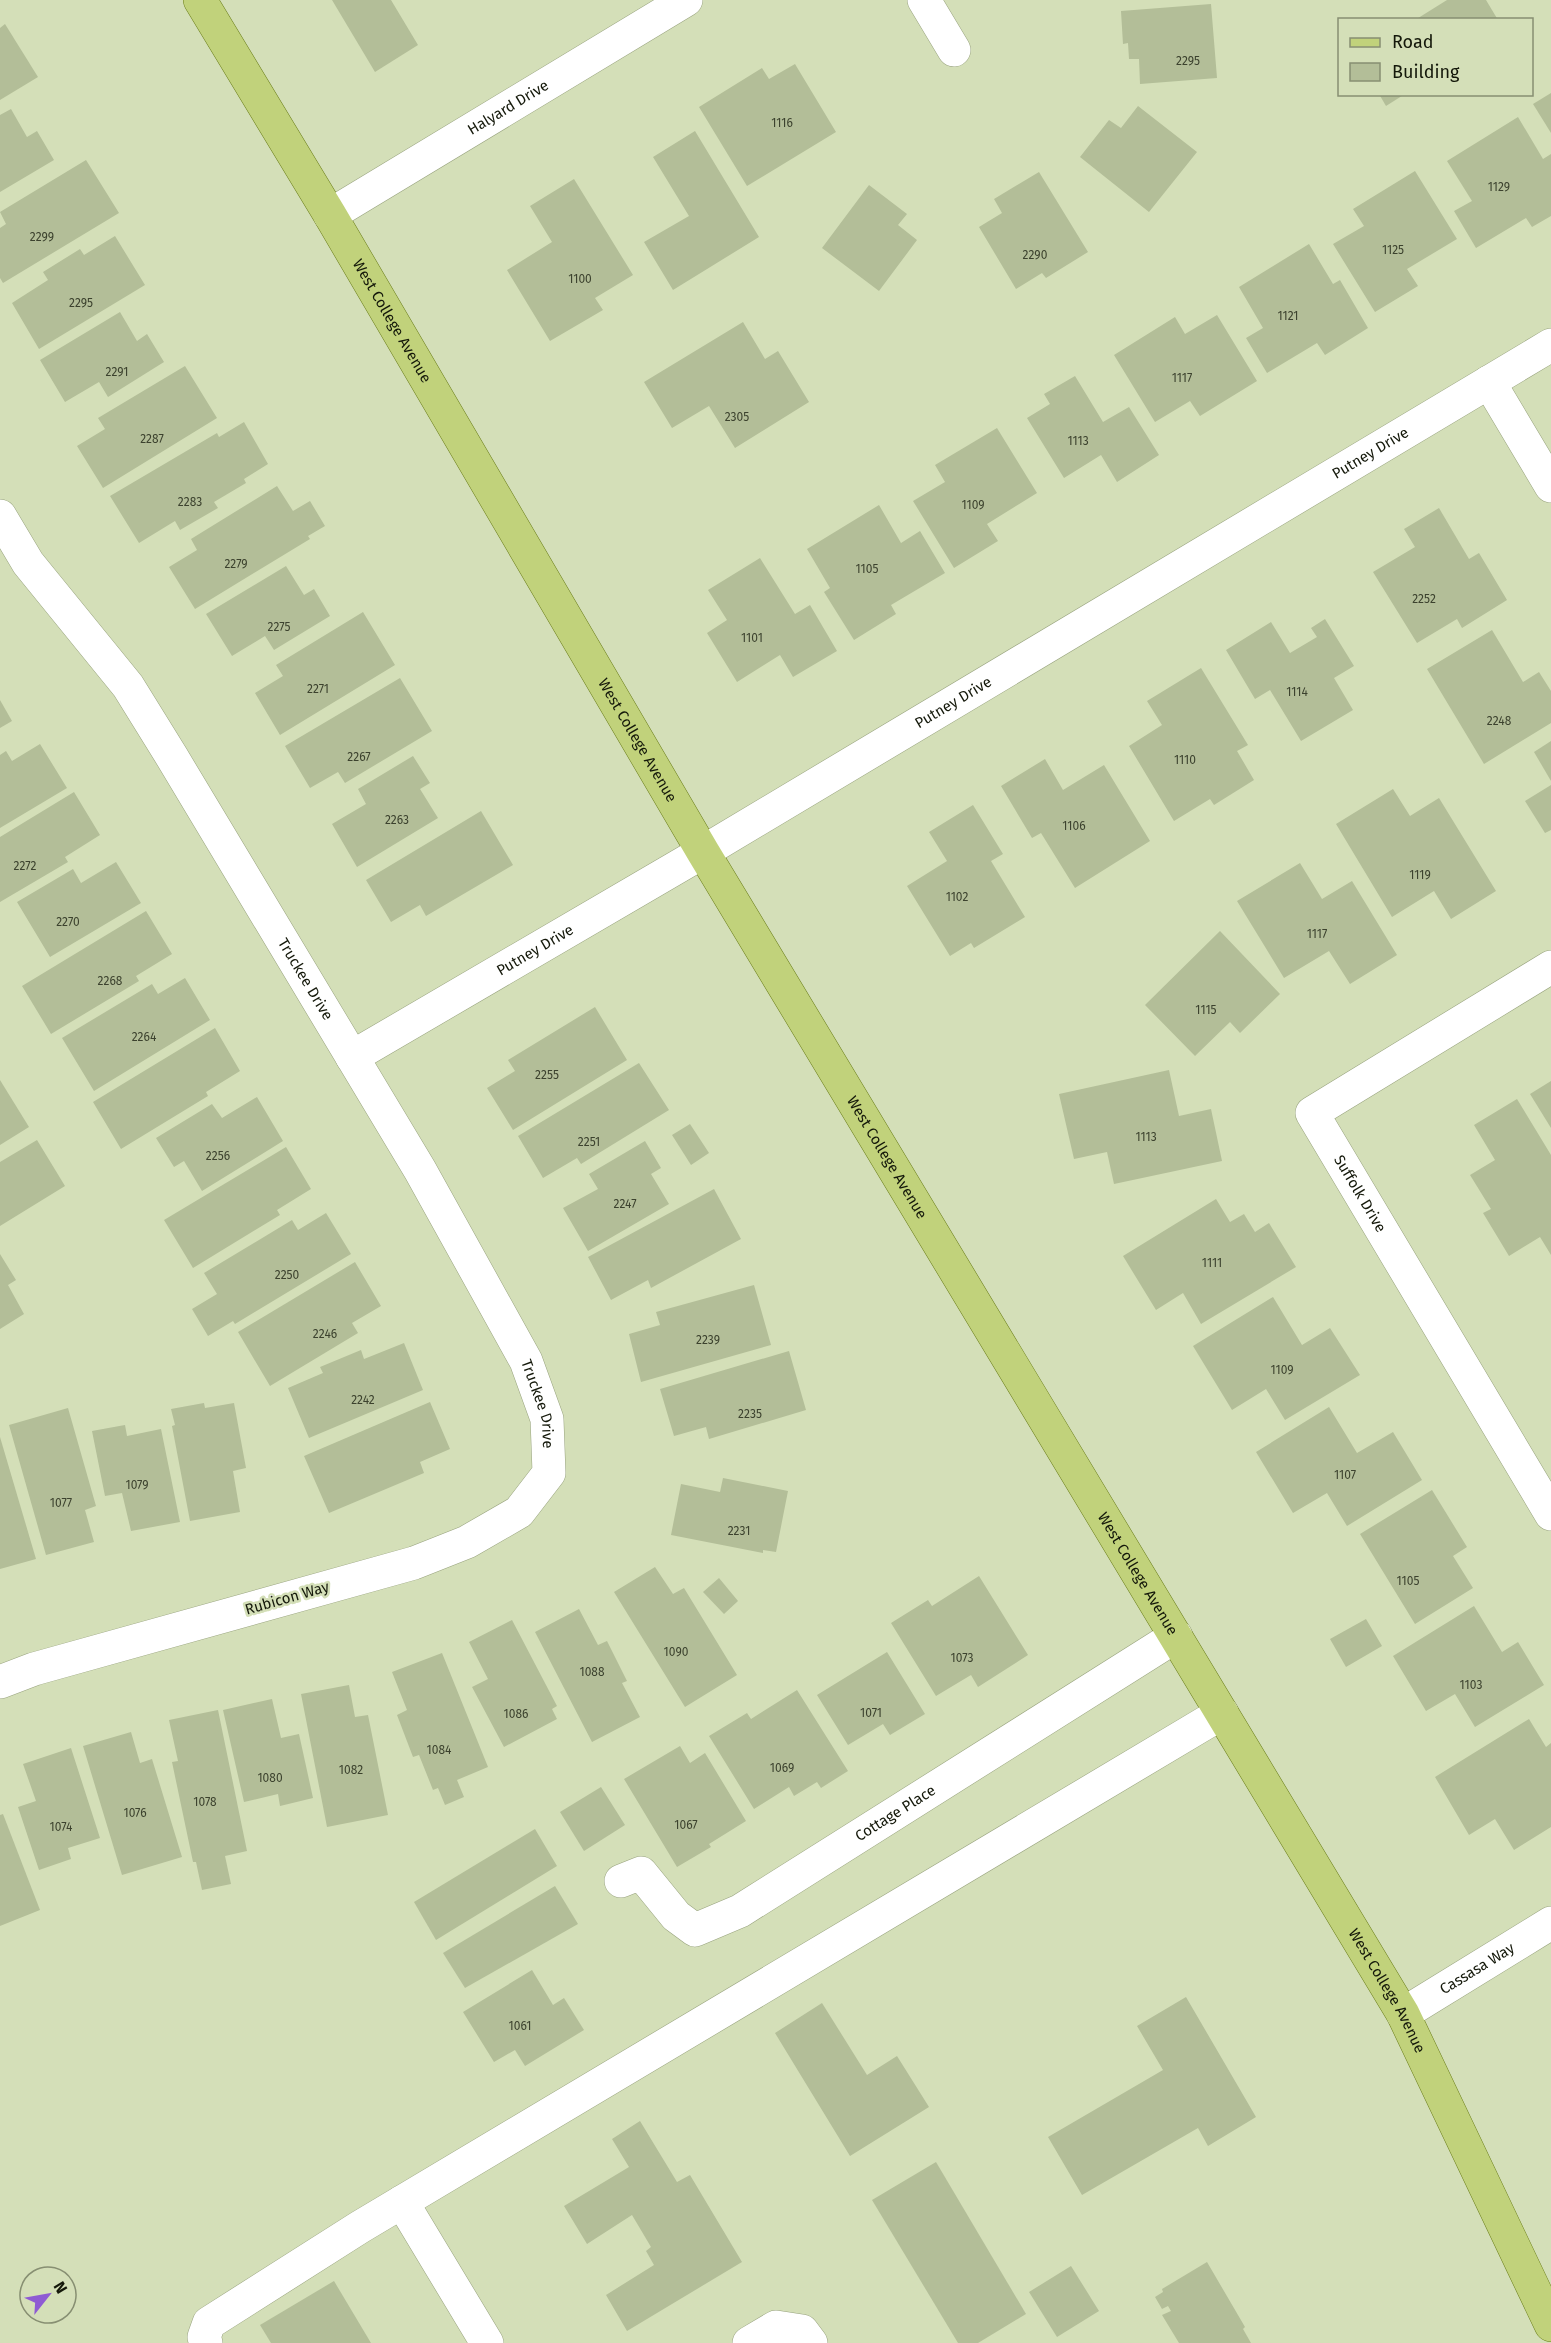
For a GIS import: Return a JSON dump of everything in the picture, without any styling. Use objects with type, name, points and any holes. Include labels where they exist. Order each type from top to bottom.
[{"type":"main road","name":"West College Avenue","points":[[200,0],[330,215],[703,852],[1403,2014],[1551,2325]]},
{"type":"street","name":"Halyard Drive","points":[[330,215],[686,0]]},
{"type":"street","points":[[924,0],[954,50]]},
{"type":"street","name":"Putney Drive","points":[[352,1057],[703,852],[1551,345]]},
{"type":"street","points":[[1489,382],[1551,486]]},
{"type":"street","name":"Truckee Drive","points":[[0,516],[28,564],[128,686],[228,847],[420,1170],[526,1360],[547,1419],[549,1473]]},
{"type":"street","name":"Suffolk Drive","points":[[1551,967],[1312,1113],[1551,1514]]},
{"type":"street","name":"Rubicon Way","points":[[0,1682],[34,1669],[414,1563],[467,1542],[519,1512],[549,1473]]},
{"type":"street","name":"Cottage Place","points":[[621,1881],[641,1873],[676,1916],[695,1930],[740,1911],[1176,1636]]},
{"type":"street","points":[[206,2343],[204,2337],[209,2323],[402,2202],[1222,1713]]},
{"type":"street","name":"Cassasa Way","points":[[1403,2014],[1551,1923]]},
{"type":"street","points":[[402,2202],[487,2343]]},
{"type":"street","points":[[749,2343],[776,2327],[802,2331],[811,2343]]},
{"type":"building","points":[[332,0],[391,0],[418,45],[375,72]]},
{"type":"building","points":[[1447,0],[1486,0],[1497,18],[1418,18]]},
{"type":"building","points":[[1211,4],[1217,78],[1140,84],[1139,59],[1129,59],[1128,43],[1123,44],[1121,11]]},
{"type":"building","points":[[5,24],[38,77],[0,100],[0,28]]},
{"type":"building","points":[[795,64],[836,132],[747,186],[699,107],[762,68],[769,79]]},
{"type":"building","points":[[1551,93],[1551,133],[1533,104]]},
{"type":"building","points":[[1380,96],[1402,96],[1386,106]]},
{"type":"building","points":[[1138,106],[1197,152],[1149,212],[1080,157],[1109,120],[1121,128]]},
{"type":"building","points":[[11,109],[27,137],[37,131],[54,160],[0,192],[0,115]]},
{"type":"building","points":[[1518,117],[1543,159],[1551,154],[1551,216],[1532,227],[1526,218],[1476,248],[1454,211],[1472,201],[1447,161]]},
{"type":"building","points":[[695,131],[759,237],[673,290],[644,242],[689,216],[653,157]]},
{"type":"building","points":[[86,160],[119,213],[3,283],[0,278],[0,228],[6,224],[0,212]]},
{"type":"building","points":[[1415,171],[1457,239],[1407,269],[1418,286],[1375,312],[1333,244],[1364,226],[1353,209]]},
{"type":"building","points":[[1039,172],[1088,252],[1046,278],[1042,273],[1016,289],[979,227],[1002,213],[994,199]]},
{"type":"building","points":[[574,179],[633,275],[595,298],[603,310],[550,341],[507,270],[552,242],[530,206]]},
{"type":"building","points":[[869,185],[907,214],[898,225],[917,240],[879,291],[822,248]]},
{"type":"building","points":[[115,236],[145,285],[39,349],[12,303],[48,280],[43,272],[80,249],[84,255]]},
{"type":"building","points":[[1309,244],[1333,284],[1340,280],[1368,328],[1325,355],[1317,343],[1267,373],[1246,338],[1263,328],[1239,287]]},
{"type":"building","points":[[120,312],[137,341],[147,334],[164,362],[108,397],[99,382],[65,402],[40,360]]},
{"type":"building","points":[[1217,315],[1257,381],[1200,416],[1190,401],[1155,422],[1114,355],[1175,317],[1185,334]]},
{"type":"building","points":[[743,322],[765,359],[778,351],[809,402],[735,448],[709,406],[672,428],[644,382]]},
{"type":"building","points":[[185,366],[217,418],[103,488],[77,446],[105,429],[98,418]]},
{"type":"building","points":[[1075,376],[1103,422],[1129,407],[1159,455],[1117,482],[1101,455],[1064,478],[1027,418],[1050,404],[1044,394]]},
{"type":"building","points":[[244,422],[268,464],[244,479],[246,483],[214,502],[218,508],[180,530],[175,521],[139,543],[110,496],[217,433],[219,437]]},
{"type":"building","points":[[997,428],[1037,493],[987,524],[998,541],[954,568],[913,501],[945,482],[935,465]]},
{"type":"building","points":[[277,486],[293,511],[310,501],[325,526],[308,536],[310,539],[195,609],[169,567],[197,550],[191,539]]},
{"type":"building","points":[[879,505],[901,543],[920,531],[945,573],[891,605],[896,614],[854,640],[824,592],[830,588],[807,549]]},
{"type":"building","points":[[1439,508],[1469,559],[1479,553],[1507,600],[1462,628],[1457,619],[1417,643],[1373,572],[1415,547],[1404,529]]},
{"type":"building","points":[[760,558],[795,614],[810,605],[837,651],[793,677],[780,655],[737,682],[707,633],[727,620],[708,590]]},
{"type":"building","points":[[286,566],[304,595],[314,589],[330,616],[274,650],[265,636],[232,656],[206,614]]},
{"type":"building","points":[[363,612],[395,665],[280,735],[255,693],[283,676],[276,665]]},
{"type":"building","points":[[1325,619],[1354,666],[1334,678],[1353,710],[1301,741],[1270,690],[1255,699],[1226,650],[1271,622],[1290,653],[1317,637],[1311,628]]},
{"type":"building","points":[[1492,630],[1523,682],[1539,672],[1551,691],[1551,723],[1484,764],[1427,669]]},
{"type":"building","points":[[1201,668],[1248,745],[1237,751],[1254,780],[1214,805],[1210,799],[1174,821],[1129,746],[1162,725],[1147,701]]},
{"type":"building","points":[[400,678],[432,731],[345,783],[338,772],[310,788],[285,746]]},
{"type":"building","points":[[0,700],[12,721],[0,728]]},
{"type":"building","points":[[1551,741],[1551,781],[1534,752]]},
{"type":"building","points":[[40,744],[67,788],[0,828],[0,755],[6,751],[12,761]]},
{"type":"building","points":[[413,756],[430,783],[420,789],[438,818],[357,867],[332,824],[366,804],[358,789]]},
{"type":"building","points":[[1045,759],[1063,790],[1104,765],[1150,841],[1075,888],[1041,833],[1032,838],[1001,786]]},
{"type":"building","points":[[1551,785],[1551,830],[1545,833],[1525,801]]},
{"type":"building","points":[[1393,789],[1410,816],[1439,798],[1496,891],[1451,919],[1434,891],[1392,917],[1336,824]]},
{"type":"building","points":[[74,792],[100,835],[65,857],[68,862],[0,902],[0,837]]},
{"type":"building","points":[[973,805],[1003,854],[991,861],[1025,917],[974,948],[971,943],[950,956],[907,886],[947,861],[929,832]]},
{"type":"building","points":[[481,811],[513,865],[426,916],[420,905],[391,922],[366,880]]},
{"type":"building","points":[[116,862],[141,903],[50,957],[17,902],[73,869],[81,883]]},
{"type":"building","points":[[1300,863],[1322,899],[1352,881],[1397,955],[1350,984],[1329,951],[1284,978],[1237,901]]},
{"type":"building","points":[[146,911],[172,954],[136,976],[139,981],[51,1034],[22,986]]},
{"type":"building","points":[[1220,931],[1280,994],[1240,1033],[1230,1022],[1195,1056],[1145,1005]]},
{"type":"building","points":[[185,978],[210,1020],[94,1091],[62,1038],[152,984],[158,994]]},
{"type":"building","points":[[595,1007],[627,1060],[513,1130],[487,1088],[515,1071],[508,1060]]},
{"type":"building","points":[[215,1028],[240,1071],[206,1092],[208,1096],[121,1149],[93,1102]]},
{"type":"building","points":[[639,1063],[669,1110],[581,1164],[577,1158],[543,1178],[518,1136]]},
{"type":"building","points":[[1169,1070],[1179,1116],[1211,1109],[1222,1161],[1114,1184],[1107,1152],[1074,1159],[1059,1094]]},
{"type":"building","points":[[0,1080],[29,1127],[0,1145]]},
{"type":"building","points":[[1551,1081],[1551,1128],[1530,1094]]},
{"type":"building","points":[[257,1097],[283,1141],[202,1191],[184,1161],[174,1167],[156,1138],[212,1104],[222,1118]]},
{"type":"building","points":[[1517,1099],[1551,1155],[1551,1255],[1540,1237],[1509,1256],[1483,1213],[1491,1209],[1470,1175],[1495,1160],[1474,1125]]},
{"type":"building","points":[[690,1124],[709,1153],[691,1165],[672,1135]]},
{"type":"building","points":[[37,1140],[65,1186],[0,1226],[0,1162]]},
{"type":"building","points":[[645,1141],[661,1168],[651,1174],[669,1204],[588,1251],[563,1208],[598,1189],[589,1174]]},
{"type":"building","points":[[286,1147],[311,1189],[277,1210],[280,1215],[193,1268],[164,1220]]},
{"type":"building","points":[[714,1189],[741,1239],[651,1288],[648,1280],[611,1300],[588,1257]]},
{"type":"building","points":[[1216,1199],[1230,1222],[1244,1214],[1255,1232],[1269,1223],[1296,1267],[1201,1324],[1183,1293],[1156,1310],[1123,1256]]},
{"type":"building","points":[[326,1213],[351,1254],[235,1324],[233,1321],[208,1336],[192,1309],[217,1294],[204,1273],[292,1220],[298,1230]]},
{"type":"building","points":[[0,1254],[16,1280],[8,1285],[24,1314],[0,1329]]},
{"type":"building","points":[[355,1262],[381,1306],[352,1323],[358,1333],[270,1386],[238,1332]]},
{"type":"building","points":[[754,1285],[771,1345],[641,1382],[629,1334],[660,1325],[656,1312]]},
{"type":"building","points":[[1273,1297],[1302,1345],[1330,1328],[1360,1375],[1285,1420],[1266,1389],[1232,1410],[1193,1346]]},
{"type":"building","points":[[404,1343],[423,1390],[309,1438],[288,1388],[323,1373],[320,1367],[361,1350],[364,1359]]},
{"type":"building","points":[[789,1351],[806,1410],[709,1439],[706,1427],[674,1436],[660,1389]]},
{"type":"building","points":[[430,1402],[450,1449],[420,1462],[424,1473],[329,1513],[304,1456]]},
{"type":"building","points":[[204,1403],[205,1408],[234,1403],[246,1468],[233,1471],[240,1512],[190,1521],[172,1426],[175,1425],[171,1409]]},
{"type":"building","points":[[1329,1407],[1357,1453],[1393,1432],[1422,1480],[1347,1526],[1327,1493],[1293,1513],[1256,1452]]},
{"type":"building","points":[[68,1408],[96,1506],[85,1510],[94,1542],[46,1555],[9,1425]]},
{"type":"building","points":[[125,1425],[127,1436],[161,1429],[180,1522],[131,1531],[122,1493],[105,1496],[92,1431]]},
{"type":"building","points":[[0,1437],[36,1559],[0,1569]]},
{"type":"building","points":[[723,1478],[788,1491],[776,1552],[763,1550],[763,1553],[671,1535],[681,1484],[720,1492]]},
{"type":"building","points":[[1432,1490],[1467,1547],[1453,1556],[1473,1588],[1415,1624],[1360,1534]]},
{"type":"building","points":[[655,1567],[673,1594],[684,1588],[737,1675],[685,1707],[614,1592]]},
{"type":"building","points":[[979,1576],[1028,1655],[978,1687],[971,1675],[936,1696],[891,1623],[928,1600],[932,1606]]},
{"type":"building","points":[[719,1578],[738,1601],[724,1614],[703,1592]]},
{"type":"building","points":[[1474,1606],[1502,1652],[1518,1642],[1544,1685],[1475,1727],[1455,1694],[1426,1711],[1393,1656]]},
{"type":"building","points":[[579,1609],[598,1645],[607,1641],[627,1681],[622,1683],[640,1717],[592,1742],[535,1632]]},
{"type":"building","points":[[1366,1619],[1382,1646],[1346,1667],[1330,1639]]},
{"type":"building","points":[[512,1620],[557,1706],[552,1709],[557,1719],[504,1747],[472,1687],[488,1679],[469,1642]]},
{"type":"building","points":[[887,1652],[925,1714],[890,1735],[883,1724],[848,1745],[817,1695]]},
{"type":"building","points":[[442,1653],[488,1767],[457,1780],[464,1797],[445,1805],[438,1788],[433,1790],[419,1755],[413,1757],[397,1715],[407,1710],[392,1672]]},
{"type":"building","points":[[349,1685],[355,1717],[368,1715],[388,1815],[327,1827],[301,1694]]},
{"type":"building","points":[[797,1690],[848,1771],[821,1788],[817,1782],[794,1796],[789,1787],[754,1809],[709,1736],[747,1713],[751,1719]]},
{"type":"building","points":[[272,1699],[281,1738],[299,1734],[313,1798],[280,1806],[278,1794],[244,1802],[223,1710]]},
{"type":"building","points":[[218,1710],[247,1851],[225,1856],[231,1884],[202,1890],[196,1862],[193,1862],[172,1762],[178,1761],[169,1720]]},
{"type":"building","points":[[1529,1719],[1546,1747],[1551,1743],[1551,1827],[1514,1850],[1495,1819],[1469,1835],[1435,1777]]},
{"type":"building","points":[[131,1732],[140,1763],[152,1759],[182,1857],[122,1875],[83,1746]]},
{"type":"building","points":[[680,1746],[690,1763],[705,1753],[746,1821],[709,1844],[711,1847],[677,1867],[624,1779]]},
{"type":"building","points":[[71,1748],[100,1838],[68,1848],[71,1859],[39,1870],[18,1807],[36,1801],[23,1764]]},
{"type":"building","points":[[601,1787],[625,1825],[584,1851],[560,1812]]},
{"type":"building","points":[[3,1814],[40,1910],[0,1926],[0,1815]]},
{"type":"building","points":[[535,1829],[557,1866],[436,1940],[414,1902]]},
{"type":"building","points":[[555,1886],[578,1924],[465,1988],[443,1953]]},
{"type":"building","points":[[532,1970],[553,2005],[564,1998],[584,2030],[525,2066],[515,2050],[494,2062],[463,2012]]},
{"type":"building","points":[[1186,1997],[1256,2117],[1208,2146],[1198,2128],[1082,2195],[1048,2137],[1163,2070],[1137,2026]]},
{"type":"building","points":[[822,2003],[867,2075],[897,2056],[929,2107],[850,2156],[775,2033]]},
{"type":"building","points":[[640,2121],[677,2182],[690,2175],[742,2262],[627,2331],[606,2295],[654,2265],[646,2251],[651,2247],[632,2215],[587,2244],[564,2206],[629,2167],[612,2139]]},
{"type":"building","points":[[936,2162],[1026,2314],[978,2343],[958,2343],[872,2200]]},
{"type":"building","points":[[1207,2262],[1245,2327],[1243,2329],[1251,2343],[1179,2343],[1162,2315],[1171,2311],[1168,2306],[1162,2309],[1155,2297],[1163,2292],[1162,2289]]},
{"type":"building","points":[[1071,2266],[1099,2311],[1057,2337],[1029,2292]]},
{"type":"building","points":[[334,2281],[371,2343],[271,2343],[260,2325]]}]
